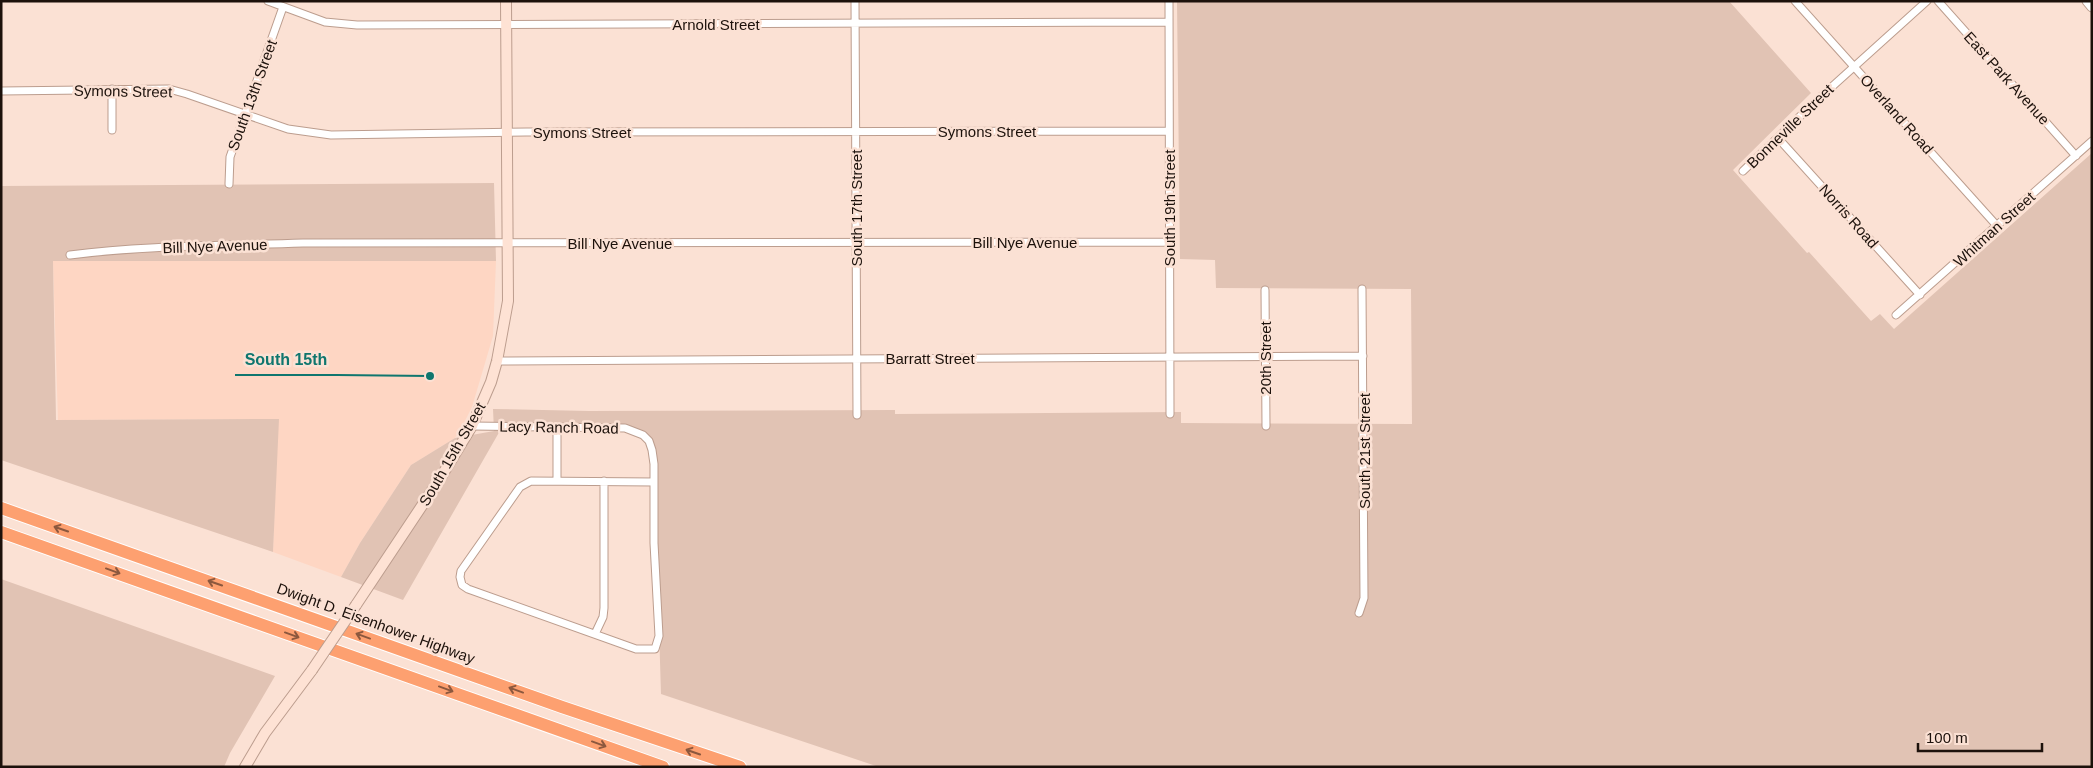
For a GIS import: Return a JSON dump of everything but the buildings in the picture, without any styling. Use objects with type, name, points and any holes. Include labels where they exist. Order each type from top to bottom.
[{"type":"highway","name":"Dwight D. Eisenhower Highway","points":[[1,508],[562,707],[740,767]]},
{"type":"highway","points":[[1,532],[663,767]]},
{"type":"main road","name":"South 15th Street","points":[[245,767],[265,733],[312,670],[441,478],[472,426],[491,382],[497,361],[508,301],[506,1]]},
{"type":"street","name":"Arnold Street","points":[[268,1],[325,22],[357,25],[1169,22]]},
{"type":"street","name":"South 17th Street","points":[[855,1],[857,415]]},
{"type":"street","name":"South 19th Street","points":[[1169,1],[1170,414]]},
{"type":"street","name":"Overland Road","points":[[1795,1],[1998,227]]},
{"type":"street","name":"Bonneville Street","points":[[1743,172],[1854,66],[1927,1]]},
{"type":"street","name":"East Park Avenue","points":[[1938,1],[2076,156]]},
{"type":"street","points":[[2087,1],[2092,7]]},
{"type":"street","name":"South 13th Street","points":[[229,184],[230,157],[283,7]]},
{"type":"street","points":[[112,90],[112,130]]},
{"type":"street","name":"Symons Street","points":[[1,91],[169,90],[188,94],[288,129],[331,135],[507,132],[1169,131]]},
{"type":"street","name":"Norris Road","points":[[1778,138],[1920,295]]},
{"type":"street","name":"Whitman Street","points":[[1896,316],[1998,227],[2092,141]]},
{"type":"street","name":"Bill Nye Avenue","points":[[70,255],[121,248],[303,243],[1169,242]]},
{"type":"street","name":"South 21st Street","points":[[1359,613],[1364,598],[1362,289]]},
{"type":"street","name":"20th Street","points":[[1265,290],[1266,426]]},
{"type":"street","name":"Barratt Street","points":[[497,361],[1362,356]]},
{"type":"street","name":"Lacy Ranch Road","points":[[472,426],[625,428],[643,435],[652,450],[659,636],[655,650],[636,649],[595,634]]},
{"type":"street","points":[[557,427],[557,480]]},
{"type":"street","points":[[604,481],[604,608],[603,617],[595,634],[468,589],[462,585],[460,581],[461,571],[520,486],[531,481],[557,480],[654,482]]},
{"type":"shaded area","points":[[1177,1],[1729,1],[1811,93],[1733,170],[1871,321],[1880,314],[1894,329],[2092,153],[2092,767],[879,767],[661,694],[654,464],[649,441],[634,430],[501,429],[403,600],[341,577],[360,543],[411,465],[455,438],[494,431],[493,409],[589,411],[895,410],[895,414],[1181,412],[1181,423],[1412,424],[1411,289],[1216,288],[1215,260],[1180,259]]},
{"type":"shaded area","points":[[494,183],[496,261],[53,261],[56,420],[279,419],[273,552],[1,460],[1,186]]},
{"type":"shaded area","points":[[53,261],[496,261],[493,336],[472,407],[460,431],[455,438],[411,465],[360,543],[341,577],[273,552],[278,419],[58,420]]},
{"type":"shaded area","points":[[1,579],[275,676],[230,753],[224,767],[1,767]]},
{"type":"place","name":"South 15th","points":[[430,376]]}]
